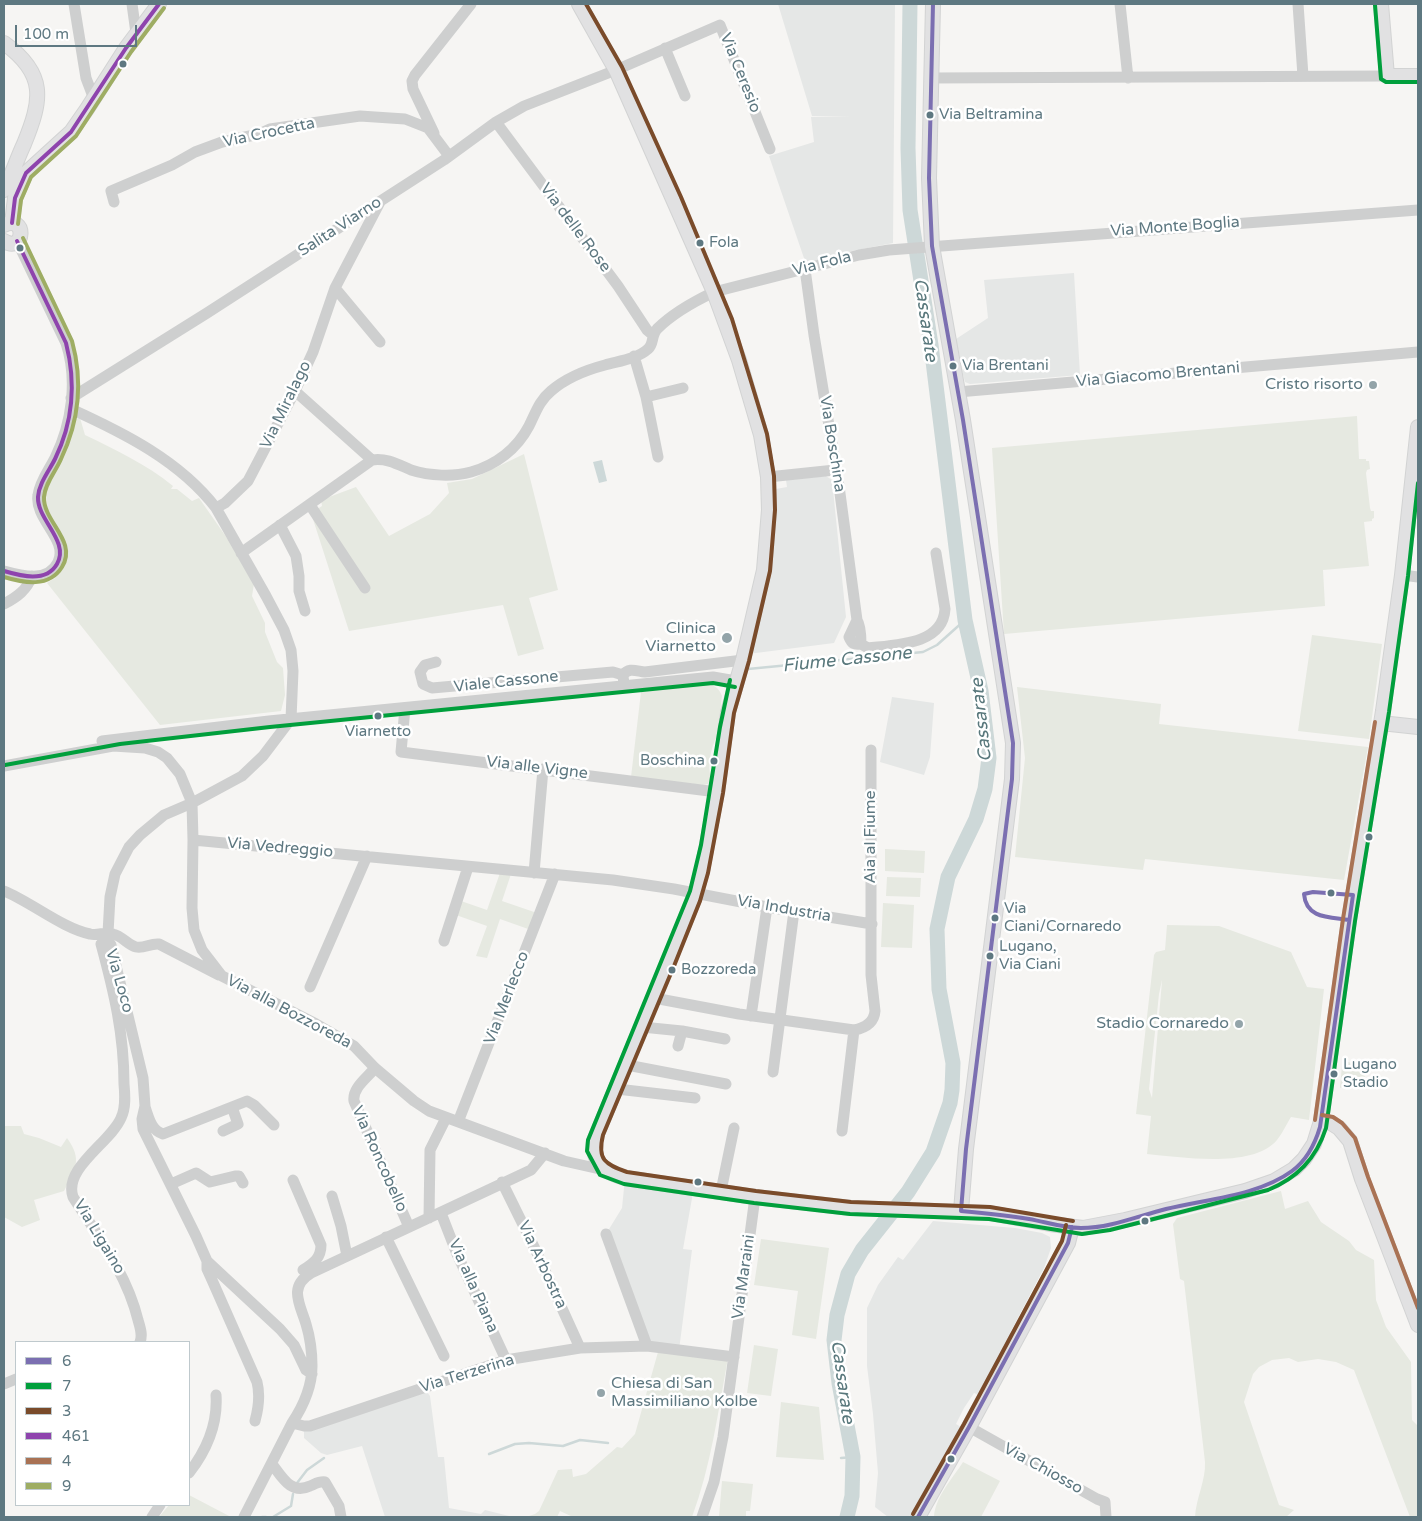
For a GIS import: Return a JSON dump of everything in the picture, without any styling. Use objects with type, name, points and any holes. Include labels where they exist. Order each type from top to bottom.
[{"type":"main road","points":[[10,241],[20,236],[20,230],[17,226],[8,225],[15,198],[26,173],[71,132],[136,33],[159,4]]},
{"type":"main road","points":[[579,4],[616,70],[714,292],[734,344],[761,435],[768,477],[769,510],[764,570],[743,660],[728,712],[717,792],[702,871],[696,893],[654,998],[597,1133],[593,1149],[604,1170]]},
{"type":"main road","points":[[933,4],[929,246],[958,392],[1013,744],[1012,779],[967,1140],[961,1211]]},
{"type":"main road","points":[[1381,4],[1388,76],[1418,76]]},
{"type":"main road","points":[[4,43],[20,56],[28,67],[35,80],[37,97],[33,121],[4,190]]},
{"type":"main road","name":"Via alla Bozzoreda","points":[[604,1170],[625,1178],[755,1196],[874,1209],[990,1213],[1072,1227],[1092,1227],[1246,1191],[1274,1181],[1294,1169],[1304,1160],[1314,1144],[1321,1120],[1347,930],[1381,722],[1402,575],[1418,427]]},
{"type":"main road","points":[[1381,722],[1418,727]]},
{"type":"main road","points":[[1321,1120],[1339,1128],[1348,1137],[1352,1145],[1362,1179],[1418,1325]]},
{"type":"main road","points":[[918,1517],[928,1502],[1068,1243],[1072,1227]]},
{"type":"main road","points":[[928,1502],[928,1517]]},
{"type":"street","points":[[74,4],[86,78],[94,99]]},
{"type":"street","points":[[132,4],[136,33]]},
{"type":"street","name":"Via Crocetta","points":[[439,143],[413,89],[412,81],[424,62],[471,4]]},
{"type":"street","points":[[1120,4],[1128,78]]},
{"type":"street","points":[[1298,4],[1303,76]]},
{"type":"street","name":"Via Ceresio","points":[[616,70],[720,25],[770,149]]},
{"type":"street","points":[[665,48],[685,96]]},
{"type":"street","name":"Salita Viarno","points":[[71,403],[449,156],[496,122],[537,100],[616,70]]},
{"type":"street","points":[[931,78],[1388,76]]},
{"type":"street","name":"Via Crocetta","points":[[114,202],[111,191],[172,165],[195,152],[222,142],[259,134],[270,129],[360,116],[405,119],[428,128],[449,156]]},
{"type":"street","name":"Via delle Rose","points":[[496,122],[618,286],[647,330],[653,335]]},
{"type":"street","name":"Via Miralago","points":[[216,508],[225,504],[248,481],[313,352],[335,288],[381,200]]},
{"type":"street","name":"Via Monte Boglia","points":[[929,246],[1418,210]]},
{"type":"street","points":[[4,572],[42,576],[54,568],[60,557],[59,545],[40,511],[37,498],[43,479],[63,440],[71,403],[71,370],[66,343],[29,264],[10,241]]},
{"type":"street","name":"Via Fola","points":[[634,356],[648,349],[652,344],[653,335],[665,322],[696,301],[714,292],[874,252],[929,246]]},
{"type":"street","name":"Via Boschina","points":[[805,269],[839,486],[857,620],[850,637],[855,645],[861,644],[868,648],[916,642],[936,631],[945,619],[936,553]]},
{"type":"street","points":[[335,288],[380,342]]},
{"type":"street","name":"Via Giacomo Brentani","points":[[958,392],[1418,352]]},
{"type":"street","points":[[241,553],[372,460],[382,459],[413,470],[447,475],[471,472],[485,467],[503,457],[517,445],[524,435],[539,403],[559,385],[580,374],[634,356],[646,398],[658,457]]},
{"type":"street","points":[[646,398],[683,388]]},
{"type":"street","points":[[295,390],[372,460]]},
{"type":"street","points":[[71,403],[168,461],[207,495],[277,615],[291,650],[293,680],[291,719]]},
{"type":"street","points":[[768,477],[835,470]]},
{"type":"street","points":[[310,505],[365,588]]},
{"type":"street","points":[[280,525],[296,556],[299,592],[304,611]]},
{"type":"street","points":[[1402,575],[1418,577]]},
{"type":"street","points":[[4,604],[23,591],[32,576]]},
{"type":"street","name":"Viale Cassone","points":[[623,680],[626,671],[631,670],[645,672],[743,660]]},
{"type":"street","name":"Viale Cassone","points":[[436,662],[425,665],[420,672],[423,684],[432,688],[614,672],[623,680]]},
{"type":"street","name":"Viale Cassone","points":[[4,759],[119,738],[405,708],[623,680],[713,676],[736,681]]},
{"type":"street","name":"Via alle Vigne","points":[[405,708],[401,752],[717,792]]},
{"type":"street","name":"Via Loco","points":[[274,1125],[254,1105],[247,1101],[163,1134],[155,1130],[145,1106],[139,1056],[111,945],[107,936],[110,897],[116,874],[129,848],[140,835],[164,815],[192,803],[242,776],[263,756],[291,719]]},
{"type":"street","name":"Via alla Bozzoreda","points":[[4,766],[113,746],[145,748],[158,752],[174,764],[192,803],[192,908],[194,930],[202,950],[222,976],[354,1046],[375,1068],[423,1108],[564,1161],[604,1170]]},
{"type":"street","name":"Aia al Fiume","points":[[854,1030],[867,1026],[875,1017],[871,975],[871,750]]},
{"type":"street","points":[[534,873],[543,769]]},
{"type":"street","name":"Via Vedreggio","points":[[193,840],[613,880],[696,893]]},
{"type":"street","points":[[310,988],[367,856]]},
{"type":"street","points":[[444,941],[468,867]]},
{"type":"street","name":"Via Merlecco","points":[[458,1122],[555,874]]},
{"type":"street","points":[[4,891],[67,925],[92,935],[107,936],[115,934],[137,947],[144,947],[152,943],[159,944],[222,976]]},
{"type":"street","name":"Via Industria","points":[[696,893],[766,907],[872,924]]},
{"type":"street","points":[[751,1016],[766,907]]},
{"type":"street","points":[[773,1072],[794,911]]},
{"type":"street","name":"Via Ligaino","points":[[107,936],[101,944],[121,1027],[124,1064],[124,1110],[116,1127],[78,1172],[71,1184],[71,1190],[73,1197],[123,1277],[130,1292],[141,1334],[140,1341]]},
{"type":"street","points":[[654,998],[751,1016],[854,1030],[842,1130]]},
{"type":"street","points":[[642,1027],[682,1031],[725,1039]]},
{"type":"street","points":[[678,1046],[682,1031]]},
{"type":"street","points":[[627,1065],[726,1084]]},
{"type":"street","name":"Via Roncobello","points":[[375,1068],[355,1091],[353,1098],[409,1227]]},
{"type":"street","points":[[617,1089],[695,1098]]},
{"type":"street","name":"Via Loco","points":[[145,1106],[142,1119],[143,1129],[207,1261],[209,1274],[258,1386],[258,1410],[255,1421]]},
{"type":"street","points":[[223,1130],[238,1124],[232,1107]]},
{"type":"street","points":[[429,1218],[430,1150],[446,1118]]},
{"type":"street","points":[[721,1191],[734,1128]]},
{"type":"street","points":[[580,1165],[589,1157],[593,1149]]},
{"type":"street","points":[[244,1517],[304,1403],[310,1386],[312,1374],[310,1340],[298,1298],[299,1286],[302,1280],[311,1273],[531,1170],[546,1153]]},
{"type":"street","points":[[171,1184],[196,1173],[210,1182],[239,1176],[243,1183]]},
{"type":"street","points":[[293,1180],[321,1248],[315,1262],[303,1270],[302,1280]]},
{"type":"street","name":"Via Arbostra","points":[[502,1182],[580,1348]]},
{"type":"street","points":[[332,1196],[347,1256]]},
{"type":"street","name":"Via Maraini","points":[[702,1517],[716,1474],[723,1437],[755,1196]]},
{"type":"street","name":"Via alla Piana","points":[[441,1212],[457,1254],[506,1360]]},
{"type":"street","points":[[606,1234],[647,1346]]},
{"type":"street","points":[[386,1237],[444,1356]]},
{"type":"street","name":"Via Loco","points":[[207,1261],[280,1329],[294,1345],[306,1370],[312,1374]]},
{"type":"street","name":"Via Terzerina","points":[[292,1423],[310,1426],[506,1360],[580,1348],[647,1346],[734,1357]]},
{"type":"street","points":[[190,1472],[208,1441],[214,1420],[216,1395]]},
{"type":"street","name":"Via Chiosso","points":[[969,1427],[1105,1502],[1106,1517]]},
{"type":"street","points":[[272,1464],[288,1485],[294,1488],[303,1489],[320,1481],[325,1482],[339,1516]]},
{"type":"street","points":[[152,1517],[159,1506]]},
{"type":"shaded area","points":[[778,4],[895,4],[893,243],[847,252],[806,264],[769,156],[814,142],[811,117],[851,116],[812,116]]},
{"type":"shaded area","points":[[1074,273],[1080,375],[970,384],[965,382],[962,371],[964,367],[963,362],[961,363],[956,339],[988,318],[984,280]]},
{"type":"shaded area","points":[[1357,416],[1359,459],[1369,461],[1370,469],[1366,473],[1370,508],[1371,511],[1374,511],[1372,521],[1364,522],[1369,566],[1323,570],[1325,606],[1004,634],[992,448]]},
{"type":"shaded area","points":[[80,418],[85,435],[141,464],[173,486],[171,489],[177,489],[192,501],[199,498],[255,578],[252,596],[265,623],[265,632],[277,662],[283,668],[285,695],[281,711],[160,725],[47,583],[55,578],[68,552],[48,512],[46,495],[51,476],[66,448],[74,419]]},
{"type":"shaded area","points":[[524,454],[558,590],[529,598],[544,649],[518,656],[503,605],[349,631],[311,513],[322,506],[321,500],[356,487],[389,536],[430,514],[449,493],[447,483],[472,479]]},
{"type":"shaded area","points":[[602,460],[607,481],[599,483],[593,462]]},
{"type":"shaded area","points":[[826,476],[832,480],[846,617],[834,643],[748,654],[771,568],[776,489],[787,487],[786,480]]},
{"type":"shaded area","points":[[1312,635],[1382,644],[1369,739],[1298,731]]},
{"type":"shaded area","points":[[706,684],[716,687],[722,696],[717,736],[710,757],[709,768],[711,778],[708,784],[631,777],[641,692]]},
{"type":"shaded area","points":[[1017,687],[1161,704],[1159,724],[1368,747],[1344,880],[1145,859],[1143,870],[1015,857],[1025,758]]},
{"type":"shaded area","points":[[892,697],[934,703],[930,757],[924,775],[880,762]]},
{"type":"shaded area","points":[[885,849],[925,851],[924,873],[885,871]]},
{"type":"shaded area","points":[[500,873],[511,874],[502,901],[537,913],[531,930],[500,919],[487,958],[476,956],[487,926],[456,915],[461,901],[487,910]]},
{"type":"shaded area","points":[[887,877],[921,878],[920,897],[886,896]]},
{"type":"shaded area","points":[[883,903],[914,905],[912,948],[881,947]]},
{"type":"shaded area","name":"Stadio Cornaredo","points":[[1167,925],[1219,926],[1291,952],[1307,987],[1324,989],[1309,1120],[1291,1117],[1277,1140],[1266,1149],[1251,1155],[1216,1159],[1147,1154],[1151,1116],[1136,1114],[1154,955],[1156,952],[1165,950]],"holes":[[[1162,980],[1152,1098],[1149,1089]]]},
{"type":"shaded area","points":[[1345,1062],[1349,1062],[1365,1076],[1340,1088],[1342,1065]]},
{"type":"shaded area","points":[[4,1126],[21,1126],[24,1134],[61,1147],[67,1138],[75,1153],[76,1165],[64,1191],[34,1200],[40,1220],[22,1227],[4,1217]]},
{"type":"shaded area","points":[[625,1178],[694,1187],[683,1249],[692,1250],[679,1350],[647,1346],[606,1234],[622,1208]]},
{"type":"shaded area","points":[[1281,1191],[1285,1209],[1308,1201],[1321,1222],[1349,1241],[1356,1250],[1374,1260],[1376,1300],[1386,1327],[1411,1362],[1412,1420],[1418,1426],[1418,1517],[1410,1517],[1354,1370],[1336,1362],[1318,1359],[1298,1362],[1289,1358],[1272,1360],[1259,1367],[1253,1374],[1244,1402],[1279,1505],[1294,1510],[1286,1517],[1195,1517],[1204,1476],[1205,1462],[1184,1281],[1180,1279],[1173,1224],[1177,1218]]},
{"type":"shaded area","points":[[933,1221],[1015,1228],[1042,1233],[1050,1237],[1051,1248],[1044,1268],[1010,1333],[1010,1339],[979,1395],[974,1393],[964,1408],[956,1424],[961,1427],[909,1517],[888,1517],[875,1507],[878,1473],[867,1366],[867,1308],[878,1285],[898,1257],[903,1260]]},
{"type":"shaded area","points":[[761,1239],[829,1248],[816,1339],[792,1335],[798,1291],[754,1285]]},
{"type":"shaded area","points":[[754,1345],[778,1349],[771,1396],[747,1393]]},
{"type":"shaded area","points":[[658,1352],[728,1358],[709,1459],[692,1517],[573,1517],[560,1511],[557,1517],[526,1517],[539,1511],[558,1470],[572,1469],[573,1477],[586,1474],[617,1447],[622,1448],[635,1434]]},
{"type":"shaded area","points":[[424,1388],[430,1396],[438,1457],[444,1457],[449,1508],[481,1514],[485,1510],[513,1517],[385,1517],[362,1446],[327,1455],[321,1453],[304,1438],[304,1426]]},
{"type":"shaded area","points":[[781,1402],[819,1407],[824,1460],[776,1457]]},
{"type":"shaded area","points":[[963,1462],[1000,1481],[981,1517],[934,1517],[941,1495]]},
{"type":"shaded area","points":[[722,1481],[753,1484],[750,1511],[746,1511],[746,1517],[719,1517]]},
{"type":"shaded area","points":[[190,1496],[231,1517],[159,1517],[168,1506],[190,1506]]},
{"type":"waterway","name":"Cassarate","points":[[847,1517],[852,1496],[853,1457],[839,1383],[834,1340],[837,1315],[848,1274],[862,1250],[908,1192],[933,1152],[950,1103],[953,1063],[939,989],[937,929],[948,877],[976,819],[985,789],[989,758],[981,691],[965,620],[931,345],[910,210],[908,148],[910,4]]},
{"type":"waterway","name":"Fiume Cassone","points":[[748,669],[923,652],[937,645],[965,620]]},
{"type":"waterway","points":[[489,1454],[515,1444],[529,1443],[563,1446],[580,1440],[608,1443]]},
{"type":"waterway","points":[[841,1458],[853,1457]]},
{"type":"waterway","points":[[297,1483],[307,1470],[324,1458]]},
{"type":"waterway","points":[[273,1517],[291,1506],[293,1494]]},
{"type":"transit line","name":"461","points":[[12,223],[15,198],[26,173],[71,132],[126,48],[159,4]]},
{"type":"transit line","name":"3","points":[[586,4],[622,67],[681,197],[732,319],[767,434],[774,476],[775,510],[770,571],[749,661],[734,713],[723,793],[708,873],[700,901],[674,966],[603,1135],[601,1143],[602,1156],[608,1163],[627,1172],[756,1191],[851,1202],[990,1207],[1073,1221]]},
{"type":"transit line","name":"6","points":[[933,4],[929,178],[932,246],[963,420],[1013,743],[1012,779],[966,1149],[961,1211]]},
{"type":"transit line","name":"7","points":[[1375,5],[1381,79],[1386,82],[1418,82]]},
{"type":"transit line","name":"9","points":[[18,224],[21,200],[31,177],[76,136],[131,52],[164,8]]},
{"type":"transit line","name":"9","points":[[4,577],[28,582],[43,581],[57,574],[66,558],[63,540],[45,506],[44,497],[48,482],[59,464],[72,430],[78,386],[72,341],[23,238]]},
{"type":"transit line","name":"461","points":[[4,571],[25,576],[40,576],[52,570],[57,564],[60,555],[59,547],[42,514],[38,497],[42,482],[55,459],[66,431],[72,387],[66,343],[17,241]]},
{"type":"transit line","name":"7","points":[[730,680],[720,727],[701,845],[690,891],[588,1140],[587,1151],[600,1175],[624,1184],[754,1203],[850,1214],[989,1219],[1082,1234],[1110,1230],[1268,1190],[1288,1180],[1304,1166],[1317,1149],[1326,1128],[1355,921],[1389,712],[1408,576],[1418,483]]},
{"type":"transit line","name":"7","points":[[5,765],[120,744],[270,727],[713,683],[735,687]]},
{"type":"transit line","name":"4","points":[[1315,1120],[1343,919],[1375,722]]},
{"type":"transit line","name":"6","points":[[961,1211],[995,1214],[1068,1227],[1092,1227],[1113,1224],[1166,1209],[1231,1196],[1264,1186],[1292,1171],[1310,1151],[1320,1127],[1353,895],[1313,892],[1304,894],[1309,908],[1314,912],[1327,917],[1349,920]]},
{"type":"transit line","name":"4","points":[[1322,1115],[1333,1117],[1342,1123],[1355,1138],[1418,1308]]},
{"type":"transit line","name":"3","points":[[913,1514],[964,1424],[1062,1241],[1066,1225]]},
{"type":"transit line","name":"6","points":[[918,1517],[969,1427],[1068,1243],[1072,1227]]},
{"type":"place","name":"Via Beltramina","points":[[930,115]]},
{"type":"place","name":"Fola","points":[[700,243]]},
{"type":"place","name":"Via Brentani","points":[[953,366]]},
{"type":"place","name":"Cristo risorto","points":[[1373,385]]},
{"type":"place","name":"Clinica Viarnetto","points":[[727,638]]},
{"type":"place","name":"Viarnetto","points":[[378,716]]},
{"type":"place","name":"Boschina","points":[[714,761]]},
{"type":"place","name":"Via Ciani/Cornaredo","points":[[995,918]]},
{"type":"place","name":"Lugano, Via Ciani","points":[[990,956]]},
{"type":"place","name":"Bozzoreda","points":[[672,970]]},
{"type":"place","name":"Stadio Cornaredo","points":[[1239,1024]]},
{"type":"place","name":"Lugano Stadio","points":[[1334,1074]]},
{"type":"place","name":"Chiesa di San Massimiliano Kolbe","points":[[601,1393]]}]
